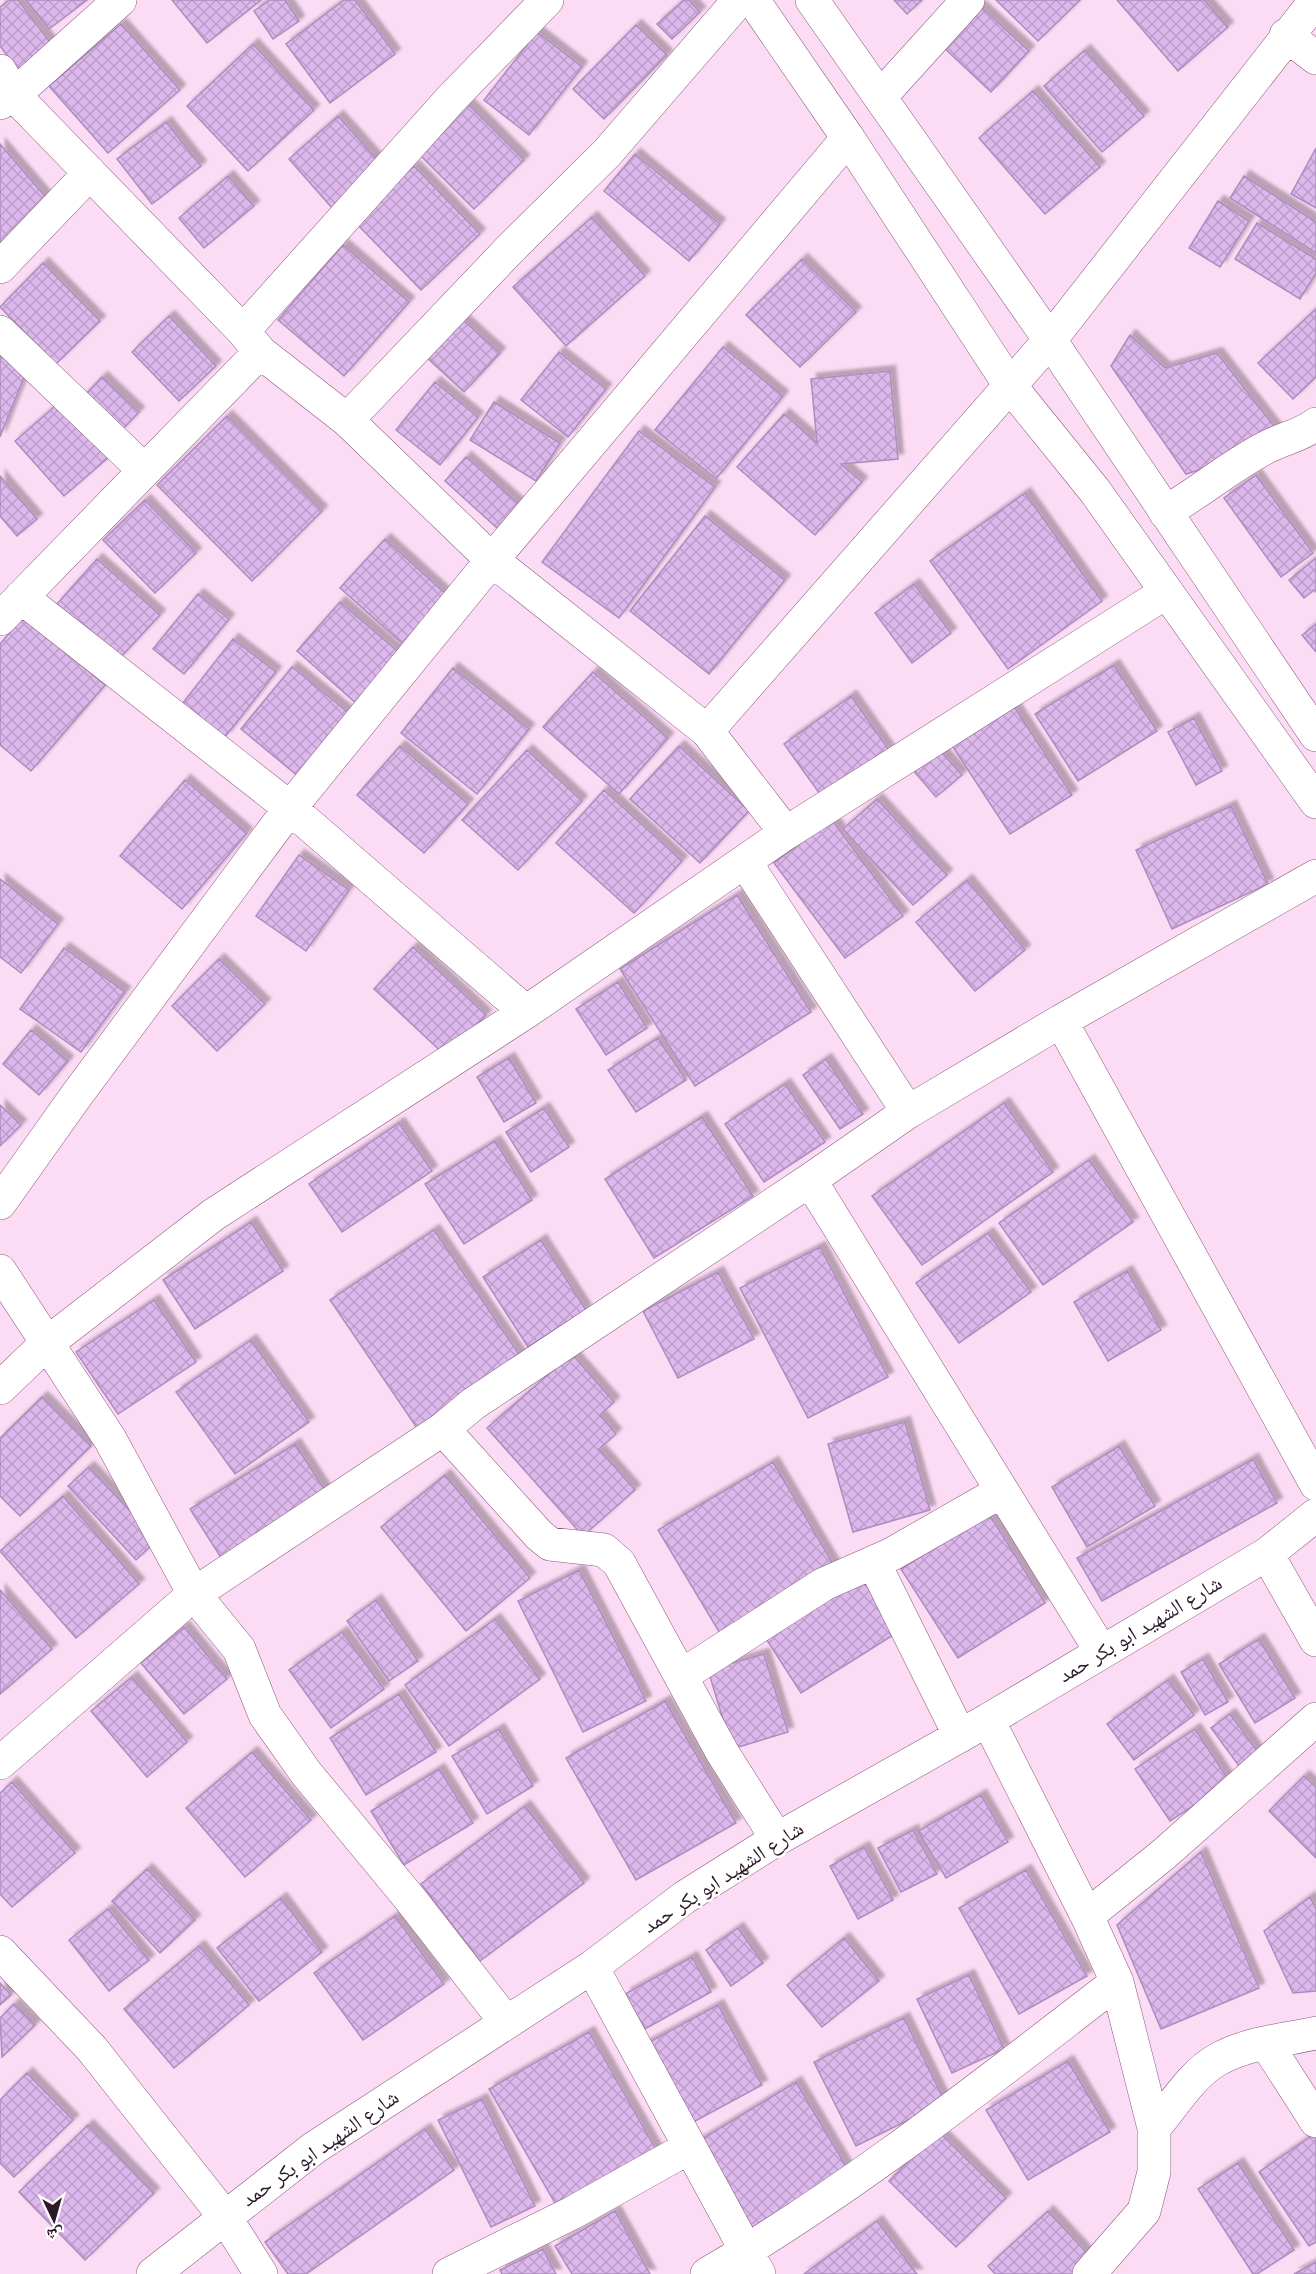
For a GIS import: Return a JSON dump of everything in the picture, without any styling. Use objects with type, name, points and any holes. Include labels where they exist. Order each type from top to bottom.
[{"type":"street","points":[[120,0],[5,90],[90,173],[251,341],[347,420],[492,560],[707,731],[786,833]]},
{"type":"street","points":[[526,1012],[290,808],[10,608],[144,470],[450,100],[547,0]]},
{"type":"street","points":[[347,420],[511,248],[607,153],[738,0]]},
{"type":"street","points":[[753,0],[848,138],[1011,387],[1095,491],[1165,593],[1202,639],[1316,802]]},
{"type":"street","points":[[812,0],[1050,340],[1165,512],[1310,715]]},
{"type":"street","points":[[881,96],[968,0]]},
{"type":"street","points":[[707,731],[1011,387],[1286,35],[1316,0]]},
{"type":"street","points":[[1286,35],[1316,58]]},
{"type":"street","points":[[0,1203],[76,1096],[290,808],[492,560],[848,138]]},
{"type":"street","points":[[0,267],[90,173]]},
{"type":"street","points":[[0,332],[144,470]]},
{"type":"street","points":[[1165,512],[1200,492],[1230,469],[1269,446],[1307,431],[1316,424]]},
{"type":"street","points":[[0,1388],[46,1344],[213,1215],[526,1012],[786,833],[1165,593]]},
{"type":"street","points":[[745,861],[908,1112]]},
{"type":"street","points":[[0,1763],[194,1594],[443,1429],[473,1404],[810,1180],[908,1112],[1061,1021],[1316,876]]},
{"type":"street","points":[[1061,1021],[1316,1484]]},
{"type":"street","points":[[810,1180],[1101,1651]]},
{"type":"street","points":[[0,1271],[110,1439],[194,1594],[239,1649],[265,1715],[306,1773],[411,1900],[506,2022]]},
{"type":"street","points":[[443,1429],[539,1535],[550,1544],[603,1550],[619,1563],[722,1752],[777,1839]]},
{"type":"street","points":[[681,1676],[824,1584],[874,1563],[1002,1491]]},
{"type":"street","name":"شارع الشهيد ابو بكر حمد","points":[[153,2274],[314,2148],[592,1967],[685,1898],[777,1839],[988,1720],[1267,1554],[1316,1515]]},
{"type":"street","points":[[1267,1554],[1316,1640]]},
{"type":"street","points":[[874,1563],[960,1736]]},
{"type":"street","points":[[1087,1916],[1164,1854],[1316,1719]]},
{"type":"street","points":[[988,1720],[1087,1916],[1117,1982],[1154,2128],[1154,2172],[1144,2211],[1089,2274]]},
{"type":"street","points":[[0,1952],[92,2049],[225,2217],[261,2274]]},
{"type":"street","points":[[592,1967],[752,2263]]},
{"type":"street","points":[[707,2274],[752,2263],[1117,1982]]},
{"type":"street","points":[[1154,2128],[1193,2081],[1216,2060],[1266,2043],[1316,2033]]},
{"type":"street","points":[[1266,2043],[1316,2121]]},
{"type":"street","points":[[449,2274],[572,2213],[690,2147]]},
{"type":"building","points":[[9,0],[18,0],[56,50],[22,75],[0,46],[0,7]]},
{"type":"building","points":[[26,0],[87,0],[49,29]]},
{"type":"building","points":[[172,0],[261,0],[207,43]]},
{"type":"building","points":[[270,0],[285,0],[299,21],[273,39],[254,11]]},
{"type":"building","points":[[344,0],[355,0],[395,54],[330,103],[286,44]]},
{"type":"building","points":[[684,0],[689,0],[700,12],[672,39],[657,24]]},
{"type":"building","points":[[894,0],[922,0],[907,14]]},
{"type":"building","points":[[996,0],[1080,0],[1038,41]]},
{"type":"building","points":[[1117,0],[1204,0],[1228,27],[1178,71]]},
{"type":"building","points":[[980,6],[1029,51],[991,92],[942,46]]},
{"type":"building","points":[[121,24],[180,90],[108,153],[49,86]]},
{"type":"building","points":[[636,25],[667,55],[604,119],[573,89]]},
{"type":"building","points":[[537,32],[582,67],[529,135],[484,100]]},
{"type":"building","points":[[253,44],[314,110],[248,171],[187,106]]},
{"type":"building","points":[[1085,50],[1144,116],[1102,152],[1044,86]]},
{"type":"building","points":[[1033,91],[1100,167],[1045,214],[979,138]]},
{"type":"building","points":[[468,104],[524,160],[474,209],[418,153]]},
{"type":"building","points":[[338,116],[382,165],[332,208],[289,159]]},
{"type":"building","points":[[166,122],[201,166],[152,204],[117,159]]},
{"type":"building","points":[[0,144],[50,202],[0,244]]},
{"type":"building","points":[[1316,148],[1316,208],[1291,194]]},
{"type":"building","points":[[635,154],[720,224],[689,261],[604,191]]},
{"type":"building","points":[[414,166],[480,234],[421,290],[355,222]]},
{"type":"building","points":[[228,176],[254,206],[204,248],[179,218]]},
{"type":"building","points":[[1244,176],[1316,222],[1316,253],[1230,198]]},
{"type":"building","points":[[1218,201],[1249,221],[1220,267],[1189,248]]},
{"type":"building","points":[[592,217],[645,276],[566,346],[513,287]]},
{"type":"building","points":[[1257,223],[1316,259],[1316,273],[1300,299],[1235,259]]},
{"type":"building","points":[[343,245],[409,302],[344,376],[278,320]]},
{"type":"building","points":[[802,259],[856,312],[800,367],[746,315]]},
{"type":"building","points":[[43,263],[100,321],[56,364],[0,307]]},
{"type":"building","points":[[1316,309],[1316,377],[1293,399],[1258,363]]},
{"type":"building","points":[[169,316],[216,366],[179,401],[132,352]]},
{"type":"building","points":[[461,318],[500,353],[464,392],[425,356]]},
{"type":"building","points":[[1130,335],[1165,368],[1217,353],[1280,434],[1222,463],[1186,474],[1111,366]]},
{"type":"building","points":[[723,347],[783,396],[716,479],[655,430]]},
{"type":"building","points":[[0,351],[30,362],[0,437]]},
{"type":"building","points":[[559,352],[606,389],[568,437],[521,400]]},
{"type":"building","points":[[890,371],[898,459],[841,464],[862,482],[815,535],[737,467],[784,414],[817,443],[811,379]]},
{"type":"building","points":[[102,377],[139,412],[120,432],[83,397]]},
{"type":"building","points":[[435,382],[478,417],[440,465],[396,430]]},
{"type":"building","points":[[60,402],[109,457],[64,496],[15,441]]},
{"type":"building","points":[[494,402],[560,443],[536,481],[470,440]]},
{"type":"building","points":[[227,416],[322,511],[252,581],[157,485]]},
{"type":"building","points":[[639,431],[715,487],[619,618],[542,562]]},
{"type":"building","points":[[466,457],[519,504],[497,528],[445,481]]},
{"type":"building","points":[[1256,475],[1313,553],[1281,577],[1224,498]]},
{"type":"building","points":[[0,476],[37,519],[17,536],[0,516]]},
{"type":"building","points":[[1025,493],[1102,601],[1008,669],[930,561]]},
{"type":"building","points":[[145,500],[196,553],[155,593],[103,540]]},
{"type":"building","points":[[705,516],[785,580],[709,674],[630,611]]},
{"type":"building","points":[[385,539],[448,596],[404,645],[340,588]]},
{"type":"building","points":[[1316,558],[1316,592],[1314,590],[1304,598],[1289,580]]},
{"type":"building","points":[[97,559],[160,615],[118,660],[57,604]]},
{"type":"building","points":[[914,584],[951,633],[912,663],[875,613]]},
{"type":"building","points":[[198,594],[229,619],[184,674],[153,649]]},
{"type":"building","points":[[340,602],[402,655],[358,705],[297,651]]},
{"type":"building","points":[[24,616],[105,685],[31,771],[0,745],[0,644]]},
{"type":"building","points":[[1316,624],[1316,652],[1302,635]]},
{"type":"building","points":[[233,639],[276,672],[225,737],[182,704]]},
{"type":"building","points":[[1114,665],[1157,731],[1078,781],[1035,714]]},
{"type":"building","points":[[292,667],[350,714],[299,777],[241,729]]},
{"type":"building","points":[[453,668],[529,729],[477,794],[401,733]]},
{"type":"building","points":[[593,672],[668,738],[619,794],[543,727]]},
{"type":"building","points":[[851,696],[889,750],[822,797],[784,744]]},
{"type":"building","points":[[1013,705],[1072,795],[1010,834],[951,744]]},
{"type":"building","points":[[1194,718],[1222,771],[1196,785],[1168,732]]},
{"type":"building","points":[[400,746],[468,804],[424,853],[357,795]]},
{"type":"building","points":[[679,746],[749,811],[700,863],[630,799]]},
{"type":"building","points":[[937,747],[962,775],[936,797],[912,769]]},
{"type":"building","points":[[527,750],[582,801],[518,870],[462,820]]},
{"type":"building","points":[[185,780],[247,833],[182,909],[120,856]]},
{"type":"building","points":[[604,790],[682,861],[634,913],[556,843]]},
{"type":"building","points":[[877,799],[947,875],[913,905],[843,829]]},
{"type":"building","points":[[1231,806],[1268,884],[1172,929],[1136,850]]},
{"type":"building","points":[[832,820],[903,916],[845,958],[774,863]]},
{"type":"building","points":[[299,855],[349,890],[306,951],[256,916]]},
{"type":"building","points":[[0,879],[58,924],[21,973],[0,957]]},
{"type":"building","points":[[967,880],[1025,950],[975,991],[916,922]]},
{"type":"building","points":[[737,895],[811,1012],[695,1086],[620,969]]},
{"type":"building","points":[[413,947],[486,1015],[447,1057],[374,989]]},
{"type":"building","points":[[64,948],[125,992],[81,1052],[20,1009]]},
{"type":"building","points":[[219,959],[265,1004],[217,1051],[172,1006]]},
{"type":"building","points":[[618,982],[647,1028],[606,1055],[576,1009]]},
{"type":"building","points":[[31,1030],[68,1061],[39,1095],[3,1064]]},
{"type":"building","points":[[658,1038],[686,1080],[636,1112],[608,1070]]},
{"type":"building","points":[[509,1058],[536,1103],[504,1122],[477,1077]]},
{"type":"building","points":[[826,1059],[863,1114],[840,1129],[803,1075]]},
{"type":"building","points":[[785,1084],[825,1142],[764,1182],[725,1124]]},
{"type":"building","points":[[1004,1103],[1053,1172],[922,1265],[872,1196]]},
{"type":"building","points":[[0,1105],[21,1125],[0,1146]]},
{"type":"building","points":[[544,1108],[569,1147],[531,1172],[506,1132]]},
{"type":"building","points":[[702,1117],[753,1196],[654,1258],[605,1179]]},
{"type":"building","points":[[399,1123],[432,1171],[342,1232],[309,1184]]},
{"type":"building","points":[[495,1141],[532,1200],[464,1244],[425,1184]]},
{"type":"building","points":[[1089,1160],[1133,1222],[1043,1285],[999,1223]]},
{"type":"building","points":[[251,1222],[283,1271],[195,1329],[163,1280]]},
{"type":"building","points":[[434,1230],[523,1360],[419,1431],[330,1300]]},
{"type":"building","points":[[988,1233],[1031,1292],[959,1343],[916,1283]]},
{"type":"building","points":[[541,1240],[586,1310],[528,1347],[483,1277]]},
{"type":"building","points":[[820,1247],[888,1377],[808,1418],[740,1288]]},
{"type":"building","points":[[1127,1271],[1161,1330],[1108,1361],[1074,1302]]},
{"type":"building","points":[[718,1272],[754,1339],[678,1378],[643,1311]]},
{"type":"building","points":[[154,1300],[196,1362],[118,1414],[76,1352]]},
{"type":"building","points":[[251,1340],[309,1422],[235,1474],[176,1392]]},
{"type":"building","points":[[572,1354],[614,1402],[600,1415],[616,1434],[599,1449],[635,1490],[583,1536],[487,1428]]},
{"type":"building","points":[[42,1397],[91,1446],[20,1516],[0,1496],[0,1438]]},
{"type":"building","points":[[905,1422],[930,1510],[853,1532],[828,1444]]},
{"type":"building","points":[[295,1444],[330,1498],[225,1564],[190,1509]]},
{"type":"building","points":[[1119,1446],[1155,1506],[1087,1547],[1052,1487]]},
{"type":"building","points":[[1253,1459],[1277,1503],[1102,1601],[1077,1558]]},
{"type":"building","points":[[773,1462],[835,1567],[721,1635],[658,1530]]},
{"type":"building","points":[[89,1467],[157,1540],[136,1560],[68,1486]]},
{"type":"building","points":[[445,1475],[530,1578],[466,1631],[381,1527]]},
{"type":"building","points":[[63,1496],[139,1584],[76,1638],[0,1551]]},
{"type":"building","points":[[989,1514],[1045,1603],[958,1658],[901,1569]]},
{"type":"building","points":[[579,1570],[646,1701],[583,1732],[518,1601]]},
{"type":"building","points":[[860,1573],[898,1632],[801,1693],[763,1634]]},
{"type":"building","points":[[0,1590],[52,1649],[0,1694]]},
{"type":"building","points":[[376,1600],[418,1661],[389,1681],[347,1621]]},
{"type":"building","points":[[495,1619],[540,1679],[449,1746],[405,1685]]},
{"type":"building","points":[[184,1627],[227,1679],[184,1714],[141,1663]]},
{"type":"building","points":[[342,1632],[384,1689],[331,1728],[289,1670]]},
{"type":"building","points":[[1259,1639],[1295,1698],[1255,1723],[1219,1664]]},
{"type":"building","points":[[764,1654],[788,1732],[732,1749],[708,1670]]},
{"type":"building","points":[[1203,1659],[1228,1702],[1205,1715],[1181,1672]]},
{"type":"building","points":[[132,1677],[187,1742],[147,1777],[91,1711]]},
{"type":"building","points":[[1168,1680],[1194,1715],[1134,1760],[1107,1724]]},
{"type":"building","points":[[399,1694],[436,1752],[366,1795],[330,1738]]},
{"type":"building","points":[[665,1701],[736,1823],[636,1880],[566,1758]]},
{"type":"building","points":[[1230,1714],[1258,1752],[1239,1766],[1211,1728]]},
{"type":"building","points":[[499,1729],[533,1786],[487,1814],[452,1756]]},
{"type":"building","points":[[1195,1729],[1230,1782],[1170,1821],[1135,1769]]},
{"type":"building","points":[[252,1752],[311,1820],[245,1877],[186,1808]]},
{"type":"building","points":[[439,1769],[473,1823],[404,1865],[371,1811]]},
{"type":"building","points":[[1304,1776],[1316,1787],[1316,1858],[1269,1811]]},
{"type":"building","points":[[12,1782],[75,1853],[12,1907],[0,1894],[0,1793]]},
{"type":"building","points":[[981,1795],[1008,1842],[946,1878],[918,1831]]},
{"type":"building","points":[[525,1806],[584,1883],[480,1961],[421,1884]]},
{"type":"building","points":[[913,1830],[937,1874],[901,1892],[878,1848]]},
{"type":"building","points":[[864,1847],[893,1900],[858,1919],[830,1866]]},
{"type":"building","points":[[1201,1852],[1259,1988],[1161,2029],[1117,1925]]},
{"type":"building","points":[[147,1869],[195,1920],[160,1953],[112,1901]]},
{"type":"building","points":[[1026,1870],[1087,1976],[1019,2014],[959,1908]]},
{"type":"building","points":[[1310,1897],[1316,1909],[1316,1991],[1293,1993],[1264,1931]]},
{"type":"building","points":[[281,1898],[322,1952],[259,2001],[217,1948]]},
{"type":"building","points":[[108,1909],[149,1960],[109,1991],[69,1940]]},
{"type":"building","points":[[395,1916],[444,1984],[363,2040],[314,1973]]},
{"type":"building","points":[[738,1928],[763,1963],[731,1986],[706,1950]]},
{"type":"building","points":[[844,1938],[879,1981],[822,2027],[787,1985]]},
{"type":"building","points":[[199,1946],[249,2005],[174,2068],[124,2009]]},
{"type":"building","points":[[692,1957],[711,1992],[645,2029],[625,1994]]},
{"type":"building","points":[[969,1975],[1004,2049],[952,2073],[917,1999]]},
{"type":"building","points":[[0,1983],[11,1995],[0,2005]]},
{"type":"building","points":[[14,2004],[35,2025],[2,2057],[0,2018]]},
{"type":"building","points":[[718,2005],[762,2085],[686,2126],[642,2046]]},
{"type":"building","points":[[904,2018],[945,2102],[856,2146],[814,2062]]},
{"type":"building","points":[[589,2032],[658,2153],[559,2210],[489,2089]]},
{"type":"building","points":[[1068,2061],[1110,2132],[1028,2180],[986,2110]]},
{"type":"building","points":[[27,2073],[73,2120],[14,2177],[0,2163],[0,2100]]},
{"type":"building","points":[[796,2082],[850,2173],[750,2232],[697,2142]]},
{"type":"building","points":[[482,2099],[535,2206],[491,2227],[438,2120]]},
{"type":"building","points":[[88,2125],[154,2193],[85,2260],[19,2192]]},
{"type":"building","points":[[425,2129],[454,2170],[306,2274],[288,2274],[265,2242]]},
{"type":"building","points":[[938,2131],[1006,2198],[956,2247],[889,2181]]},
{"type":"building","points":[[1313,2135],[1316,2139],[1316,2242],[1309,2246],[1259,2172]]},
{"type":"building","points":[[1238,2163],[1294,2250],[1257,2274],[1253,2274],[1198,2189]]},
{"type":"building","points":[[615,2211],[650,2274],[572,2274],[555,2246]]},
{"type":"building","points":[[1048,2211],[1096,2263],[1084,2274],[995,2274],[988,2266]]},
{"type":"building","points":[[877,2221],[917,2274],[804,2274]]},
{"type":"building","points":[[543,2249],[556,2274],[502,2274],[500,2270]]},
{"type":"building","points":[[1316,2262],[1316,2274],[1294,2274]]}]
